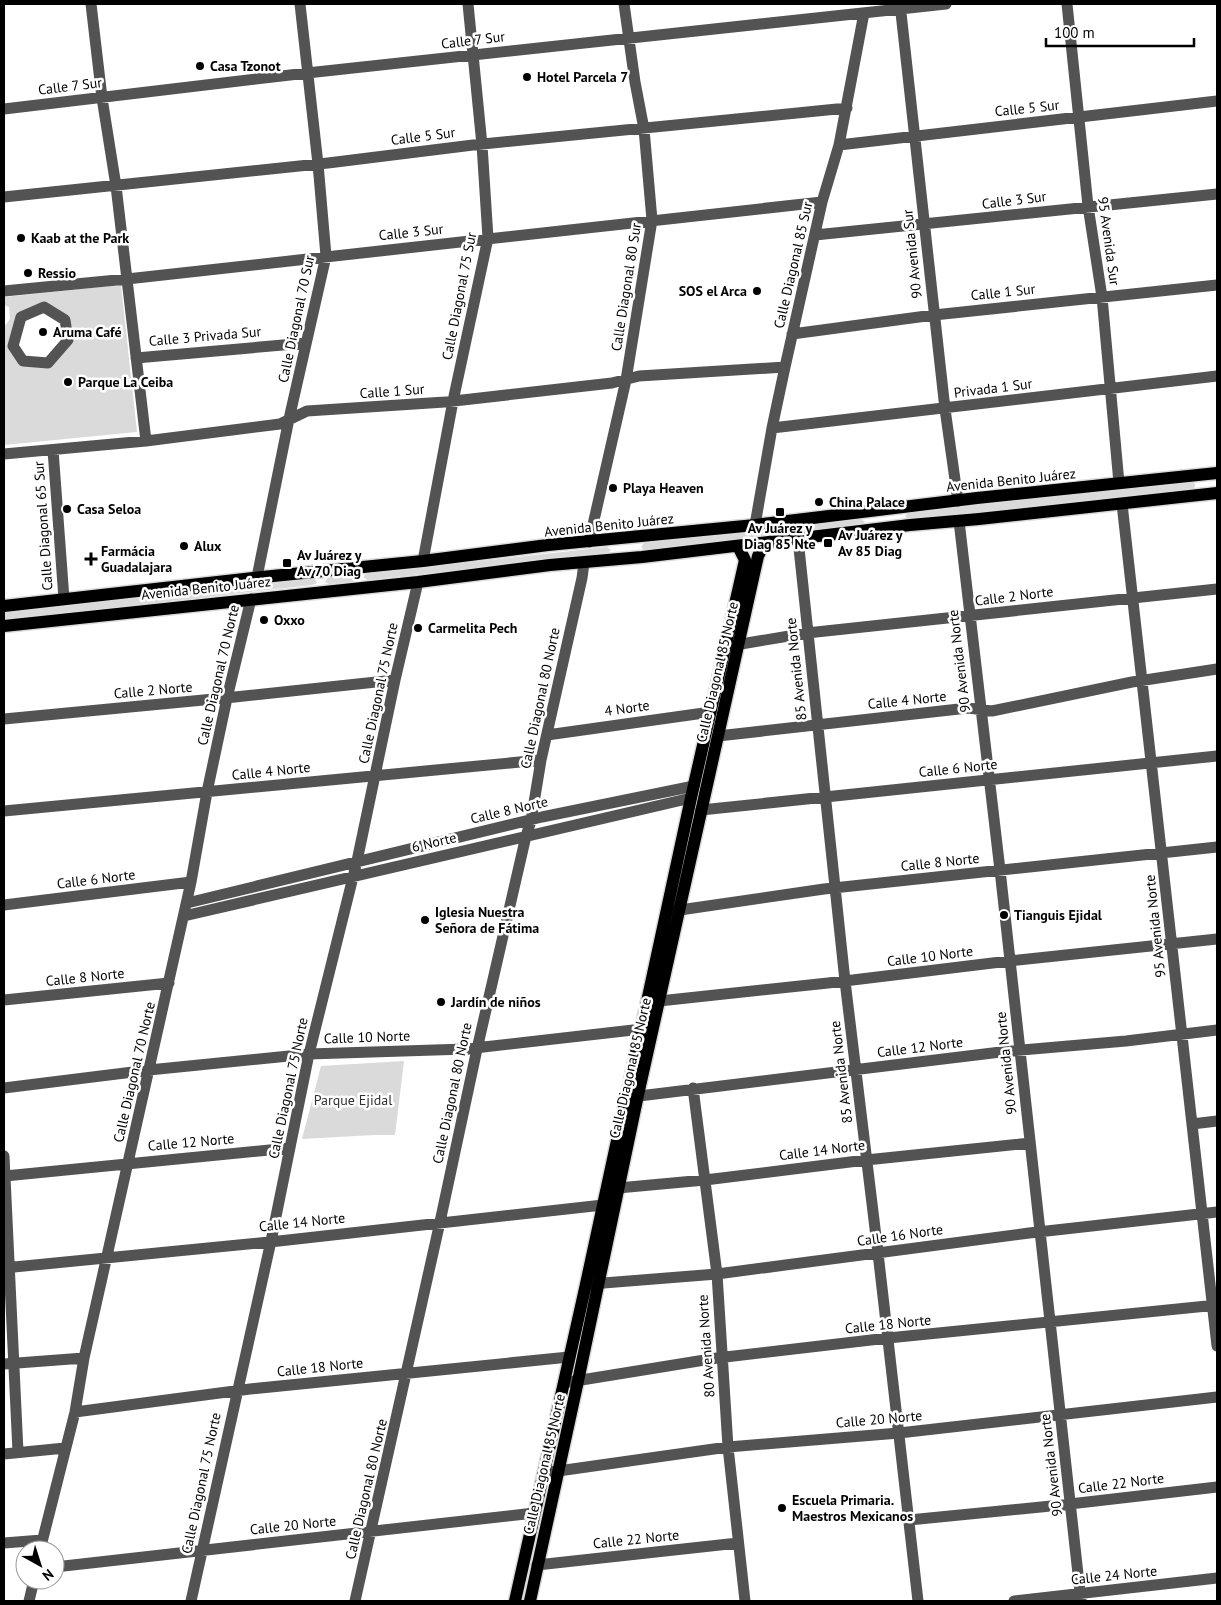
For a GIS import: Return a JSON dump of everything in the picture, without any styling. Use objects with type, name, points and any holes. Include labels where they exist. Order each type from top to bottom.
[{"type":"main road","name":"Avenida Benito Juárez","points":[[4,606],[1217,473]]},
{"type":"main road","points":[[1194,476],[1201,487],[1194,496]]},
{"type":"main road","points":[[1217,479],[1215,484],[1217,488]]},
{"type":"main road","name":"Avenida Benito Juárez","points":[[4,626],[418,582],[550,565],[642,557],[910,525],[1217,493]]},
{"type":"main road","points":[[909,507],[901,515],[910,525]]},
{"type":"main road","points":[[862,531],[869,523],[863,513]]},
{"type":"main road","points":[[642,557],[637,546],[643,537]]},
{"type":"main road","points":[[604,560],[614,551],[614,548],[607,540]]},
{"type":"main road","name":"Calle Diagonal 85 Norte","points":[[673,910],[701,810],[758,556],[765,543]]},
{"type":"main road","name":"Calle Diagonal 85 Norte","points":[[530,1601],[578,1381],[603,1205],[632,1096],[654,1002],[673,910],[692,792],[745,560],[738,546]]},
{"type":"main road","points":[[363,567],[356,576],[363,587]]},
{"type":"main road","points":[[314,572],[319,576],[320,582],[314,592]]},
{"type":"main road","name":"Calle Diagonal 85 Norte","points":[[515,1601],[569,1357],[593,1284],[618,1188],[642,1029],[654,1002]]},
{"type":"street","points":[[91,4],[102,98],[116,186],[146,441]]},
{"type":"street","name":"Calle Diagonal 70 Sur","points":[[257,577],[289,419],[326,256],[300,4]]},
{"type":"street","name":"Calle Diagonal 75 Sur","points":[[423,561],[453,402],[488,238],[482,144],[468,4]]},
{"type":"street","name":"Calle Diagonal 80 Sur","points":[[590,542],[626,380],[652,220],[644,129],[624,4]]},
{"type":"street","name":"Calle 7 Sur","points":[[4,110],[307,73],[864,13],[900,6],[946,4]]},
{"type":"street","name":"95 Avenida Sur","points":[[1067,4],[1088,206],[1102,297],[1119,483]]},
{"type":"street","name":"90 Avenida Sur","points":[[900,6],[945,409],[958,501]]},
{"type":"street","name":"Calle Diagonal 85 Sur","points":[[755,525],[772,428],[792,334],[822,202],[839,145],[864,13]]},
{"type":"street","name":"Calle 5 Sur","points":[[839,145],[1217,101]]},
{"type":"street","name":"Calle 5 Sur","points":[[4,198],[482,144],[847,108]]},
{"type":"street","name":"Calle 3 Sur","points":[[815,235],[1217,194]]},
{"type":"street","name":"Calle 3 Sur","points":[[4,291],[822,202]]},
{"type":"street","name":"Calle 1 Sur","points":[[792,334],[934,314],[1217,285]]},
{"type":"street","points":[[44,307],[65,320],[68,340],[48,363],[22,361],[13,346],[21,317],[44,307]]},
{"type":"street","name":"Calle 3 Privada Sur","points":[[136,358],[306,343]]},
{"type":"street","name":"Calle 1 Sur","points":[[4,454],[146,441],[280,424],[307,412],[453,402],[626,380],[639,376],[785,367]]},
{"type":"street","name":"Privada 1 Sur","points":[[772,428],[1217,376]]},
{"type":"street","name":"Calle Diagonal 65 Sur","points":[[53,450],[64,599]]},
{"type":"street","name":"95 Avenida Norte","points":[[1122,504],[1202,1214],[1215,1305],[1217,1346]]},
{"type":"street","name":"90 Avenida Norte","points":[[959,521],[1081,1598]]},
{"type":"street","name":"85 Avenida Norte","points":[[798,539],[855,1070],[918,1601]]},
{"type":"street","name":"Calle Diagonal 80 Norte","points":[[355,1601],[407,1374],[476,1048],[531,821],[541,760],[584,563]]},
{"type":"street","name":"Calle Diagonal 75 Norte","points":[[191,1601],[236,1391],[271,1241],[309,1054],[357,861],[395,680],[418,582]]},
{"type":"street","name":"Calle 2 Norte","points":[[725,646],[807,633],[1119,598],[1133,599],[1217,589]]},
{"type":"street","name":"Calle Diagonal 70 Norte","points":[[42,1540],[75,1412],[84,1358],[184,916],[207,792],[251,599]]},
{"type":"street","name":"Calle 4 Norte","points":[[718,736],[968,708],[992,711],[1142,681],[1217,669]]},
{"type":"street","name":"Calle 2 Norte","points":[[4,719],[395,680]]},
{"type":"street","name":"4 Norte","points":[[547,735],[711,712]]},
{"type":"street","name":"Calle 6 Norte","points":[[701,810],[1217,756]]},
{"type":"street","name":"Calle 4 Norte","points":[[4,811],[541,760]]},
{"type":"street","name":"Calle 8 Norte","points":[[186,903],[542,818],[692,792]]},
{"type":"street","name":"6 Norte","points":[[184,916],[526,836],[692,792]]},
{"type":"street","name":"Calle 8 Norte","points":[[673,910],[835,889],[1217,847]]},
{"type":"street","name":"Calle 6 Norte","points":[[4,905],[191,882]]},
{"type":"street","name":"Calle 10 Norte","points":[[654,1002],[1217,939]]},
{"type":"street","name":"Calle 8 Norte","points":[[4,1000],[169,983]]},
{"type":"street","name":"Calle 10 Norte","points":[[4,1088],[150,1070],[309,1054],[476,1048],[642,1029]]},
{"type":"street","name":"Calle 12 Norte","points":[[632,1096],[1217,1030]]},
{"type":"street","name":"80 Avenida Norte","points":[[693,1088],[717,1274],[728,1447],[745,1601]]},
{"type":"street","points":[[1192,1124],[1217,1120]]},
{"type":"street","name":"Calle 14 Norte","points":[[618,1188],[704,1180],[1030,1142]]},
{"type":"street","name":"Calle 12 Norte","points":[[5,1176],[290,1148]]},
{"type":"street","points":[[4,1156],[9,1364],[18,1452]]},
{"type":"street","name":"Calle 14 Norte","points":[[6,1268],[603,1205]]},
{"type":"street","name":"Calle 16 Norte","points":[[593,1284],[717,1274],[1041,1232],[1217,1212]]},
{"type":"street","name":"Calle 18 Norte","points":[[564,1382],[723,1358],[888,1338],[1215,1305]]},
{"type":"street","name":"Calle 18 Norte","points":[[75,1412],[236,1391],[569,1357]]},
{"type":"street","points":[[9,1364],[84,1358]]},
{"type":"street","name":"Calle 20 Norte","points":[[544,1473],[728,1447],[899,1433],[1217,1398]]},
{"type":"street","points":[[4,1454],[65,1448]]},
{"type":"street","name":"Calle 22 Norte","points":[[909,1520],[1217,1487]]},
{"type":"street","name":"Calle 20 Norte","points":[[65,1566],[534,1513]]},
{"type":"street","name":"Calle 22 Norte","points":[[537,1565],[738,1543]]},
{"type":"street","name":"Calle 24 Norte","points":[[1014,1601],[1081,1598],[1217,1578]]},
{"type":"green space","name":"Parque La Ceiba","points":[[121,285],[137,432],[4,445],[4,327],[10,319],[9,307],[4,305],[4,297]],"holes":[[[44,307],[65,320],[68,340],[49,363],[22,361],[13,346],[21,317]]]},
{"type":"green space","points":[[1192,482],[1195,484],[1195,487],[1192,490],[908,520],[905,516],[909,512]]},
{"type":"green space","points":[[861,519],[865,522],[862,525],[644,550],[641,547],[644,543]]},
{"type":"green space","points":[[607,547],[611,550],[607,554],[368,580],[364,578],[366,574]]},
{"type":"green space","points":[[354,575],[352,578],[354,582],[329,584],[325,582],[328,577]]},
{"type":"green space","points":[[314,578],[317,583],[312,585],[4,620],[4,613]]},
{"type":"green space","name":"Parque Ejidal","points":[[404,1061],[395,1135],[302,1139],[321,1066]]},
{"type":"green space","points":[[549,1482],[525,1601],[521,1601],[546,1485]]},
{"type":"place","name":"Casa Tzonot","points":[[200,66]]},
{"type":"place","name":"Hotel Parcela 7","points":[[527,77]]},
{"type":"place","name":"Kaab at the Park","points":[[21,238]]},
{"type":"place","name":"Ressio","points":[[28,273]]},
{"type":"place","name":"SOS el Arca","points":[[757,291]]},
{"type":"place","name":"Aruma Café","points":[[43,332]]},
{"type":"place","name":"Parque La Ceiba","points":[[68,382]]},
{"type":"place","name":"Playa Heaven","points":[[613,488]]},
{"type":"place","name":"China Palace","points":[[819,502]]},
{"type":"place","name":"Casa Seloa","points":[[67,509]]},
{"type":"place","name":"Av Juárez y Diag 85 Nte","points":[[780,512]]},
{"type":"place","name":"Av Juárez y Av 85 Diag","points":[[828,543]]},
{"type":"place","name":"Alux","points":[[184,546]]},
{"type":"place","name":"Farmácia Guadalajara","points":[[91,559]]},
{"type":"place","name":"Av Juárez y Av 70 Diag","points":[[287,563]]},
{"type":"place","name":"Oxxo","points":[[264,620]]},
{"type":"place","name":"Carmelita Pech","points":[[418,628]]},
{"type":"place","name":"Tianguis Ejidal","points":[[1004,915]]},
{"type":"place","name":"Iglesia Nuestra Señora de Fátima","points":[[425,920]]},
{"type":"place","name":"Jardín de niños","points":[[441,1002]]},
{"type":"place","name":"Escuela Primaria. Maestros Mexicanos","points":[[782,1508]]}]
